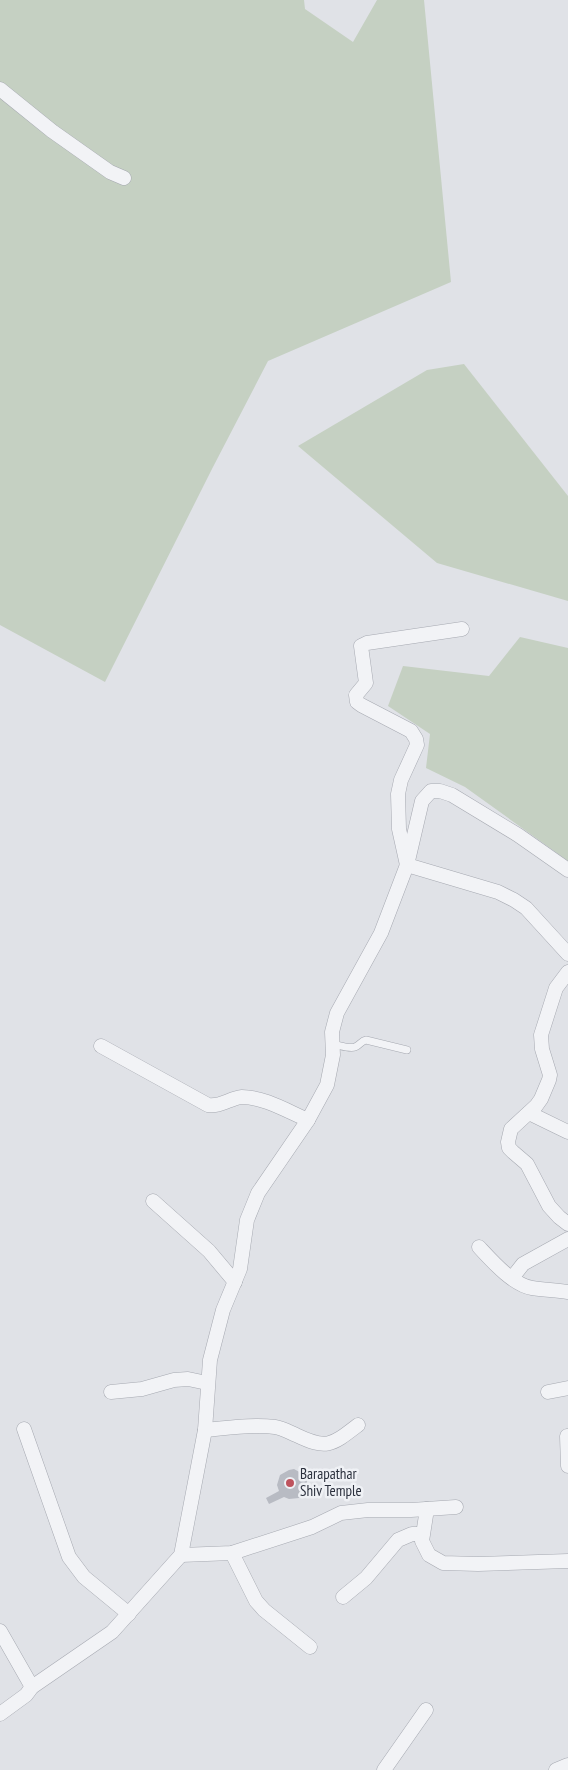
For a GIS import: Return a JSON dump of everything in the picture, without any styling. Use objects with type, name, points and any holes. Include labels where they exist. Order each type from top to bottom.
[{"type":"street","points":[[0,89],[52,131],[110,172],[124,178]]},
{"type":"street","points":[[407,865],[400,829],[398,794],[401,780],[417,745],[416,739],[411,731],[357,702],[356,695],[366,683],[362,646],[367,643],[462,629]]},
{"type":"street","points":[[0,1714],[26,1695],[32,1687],[112,1632],[181,1555],[205,1430],[210,1360],[219,1322],[240,1269],[247,1220],[258,1193],[308,1120],[327,1085],[331,1070],[332,1032],[337,1013],[381,933],[407,865],[422,801],[431,790],[452,795],[518,835],[568,870]]},
{"type":"street","points":[[407,865],[498,892],[514,900],[526,908],[568,954]]},
{"type":"street","points":[[568,972],[556,988],[541,1035],[542,1049],[550,1075],[541,1100],[511,1129],[508,1142],[509,1148],[526,1164],[549,1206],[568,1224]]},
{"type":"street","points":[[101,1046],[208,1105],[219,1105],[240,1097],[258,1099],[308,1120]]},
{"type":"street","points":[[529,1113],[568,1132]]},
{"type":"street","points":[[153,1201],[210,1251],[235,1282]]},
{"type":"street","points":[[512,1278],[523,1264],[568,1239]]},
{"type":"street","points":[[479,1246],[505,1273],[529,1287],[568,1292]]},
{"type":"street","points":[[111,1392],[142,1389],[174,1380],[188,1379],[207,1383]]},
{"type":"street","points":[[548,1392],[568,1388]]},
{"type":"street","points":[[205,1430],[259,1426],[274,1427],[311,1442],[324,1445],[341,1438],[358,1425]]},
{"type":"street","points":[[24,1429],[69,1557],[84,1577],[129,1614]]},
{"type":"street","points":[[567,1436],[568,1466]]},
{"type":"street","points":[[181,1555],[232,1553],[312,1527],[341,1513],[368,1510],[456,1507]]},
{"type":"street","points":[[427,1509],[422,1541],[432,1557],[443,1563],[478,1564],[568,1561]]},
{"type":"street","points":[[343,1597],[366,1578],[398,1540],[412,1534],[422,1534]]},
{"type":"street","points":[[232,1553],[256,1601],[264,1610],[310,1647]]},
{"type":"street","points":[[0,1631],[32,1687]]},
{"type":"street","points":[[384,1770],[426,1710]]},
{"type":"street","points":[[556,1770],[568,1765]]},
{"type":"lane","points":[[332,1044],[352,1048],[357,1047],[362,1041],[366,1040],[407,1050]]},
{"type":"green space","points":[[0,0],[304,0],[305,9],[353,42],[377,0],[424,0],[451,282],[268,361],[105,682],[0,625]]},
{"type":"green space","points":[[464,364],[568,496],[568,601],[437,563],[298,446],[427,370]]},
{"type":"green space","points":[[520,637],[568,648],[568,861],[465,787],[426,768],[430,734],[388,706],[403,666],[489,676]]},
{"type":"building","points":[[294,1469],[306,1478],[306,1492],[299,1498],[289,1499],[284,1497],[269,1504],[266,1498],[279,1491],[277,1485],[280,1475]]},
{"type":"place","name":"Barapathar Shiv Temple","points":[[290,1483]]}]
